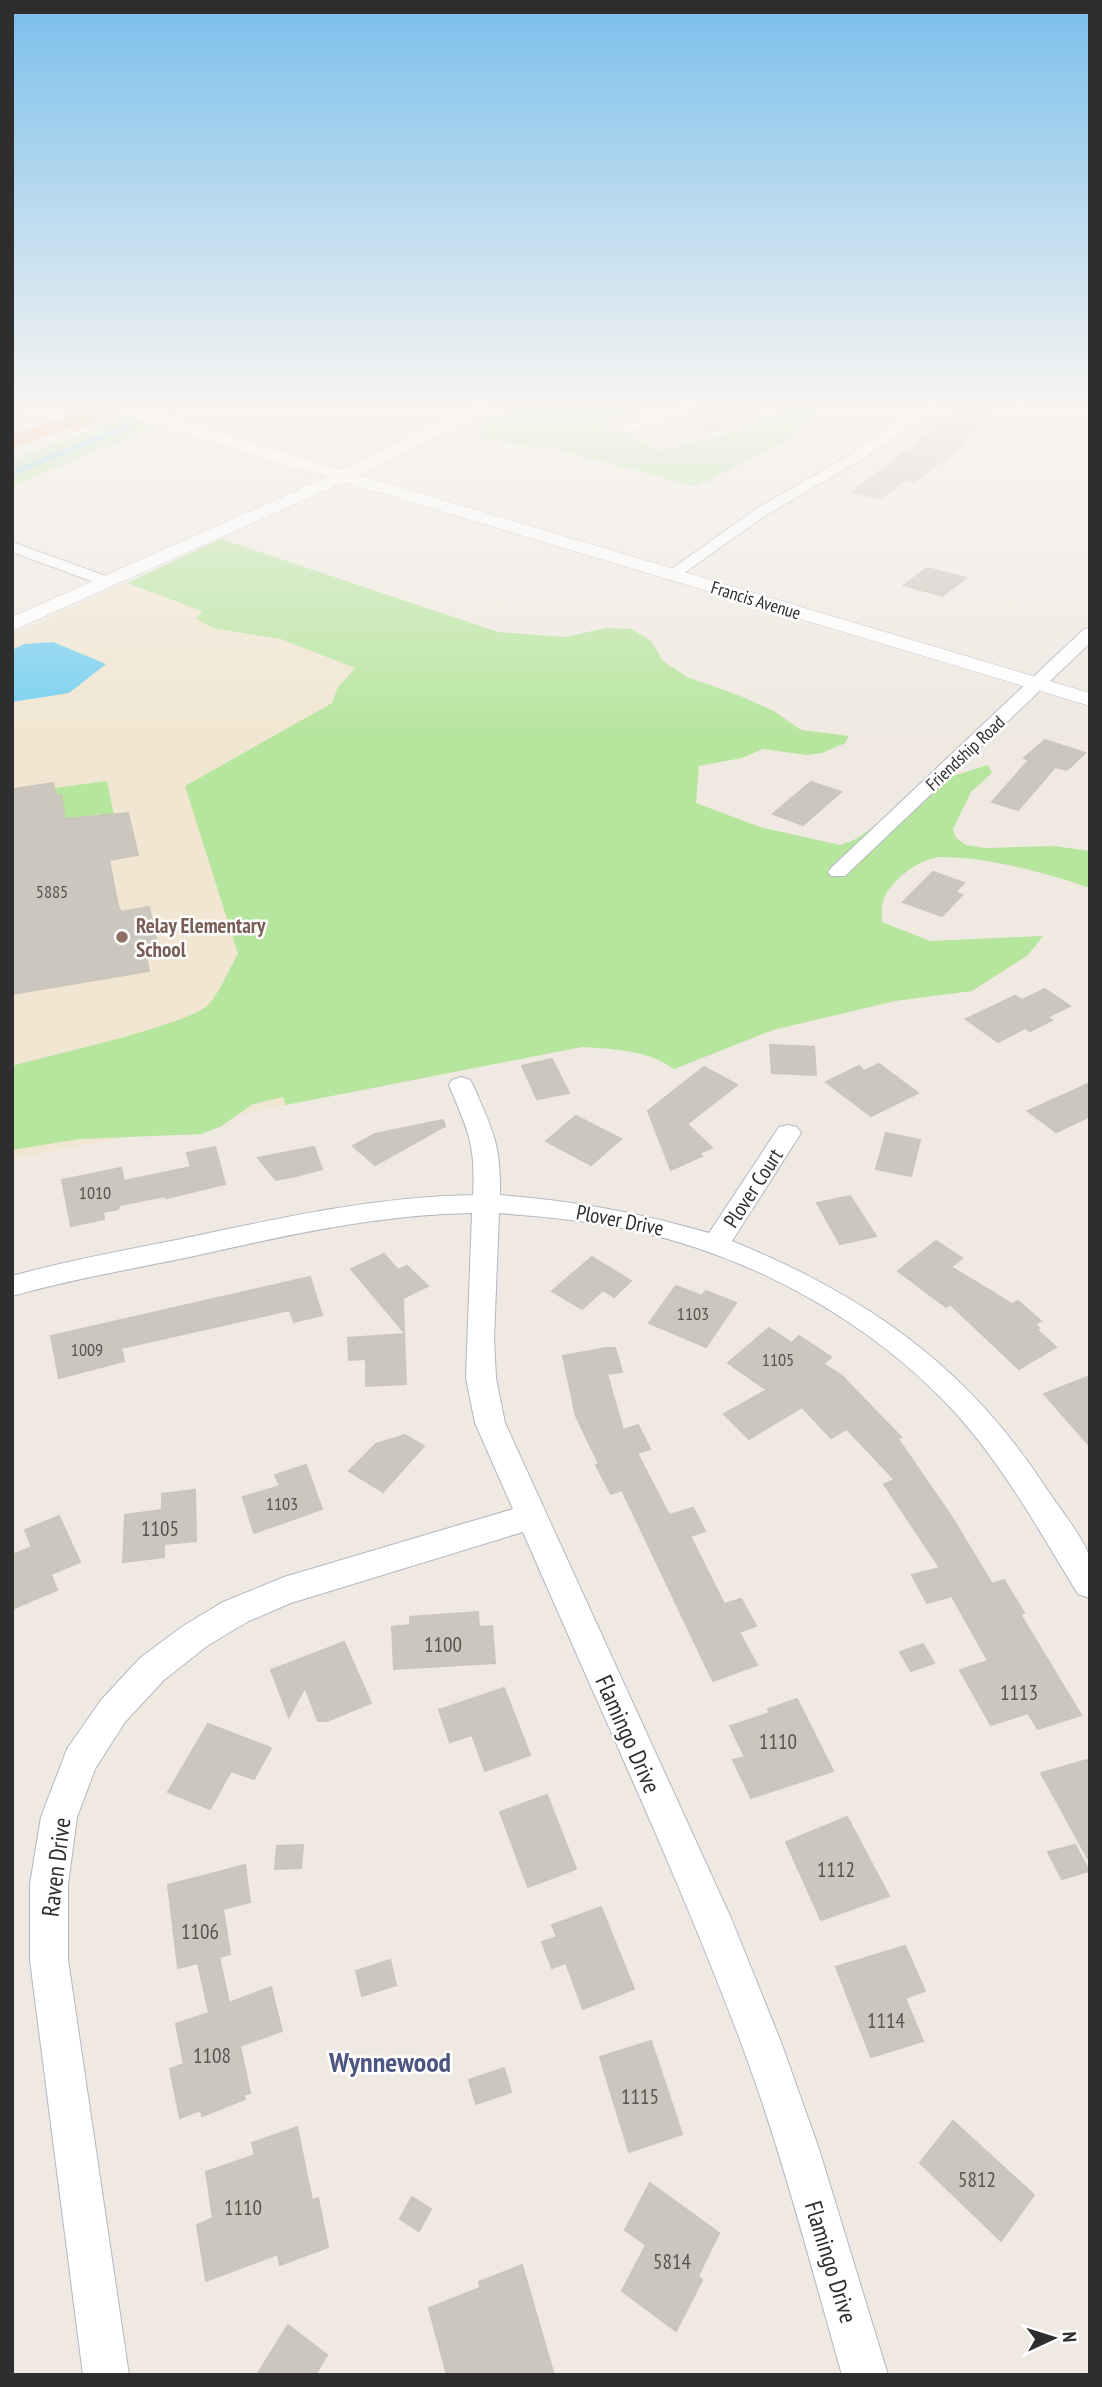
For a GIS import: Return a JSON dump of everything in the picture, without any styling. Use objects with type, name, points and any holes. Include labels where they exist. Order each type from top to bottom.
[{"type":"street","points":[[12,625],[258,514]]},
{"type":"street","name":"Francis Avenue","points":[[470,514],[1090,700]]},
{"type":"street","points":[[671,575],[758,514]]},
{"type":"street","points":[[12,547],[108,582]]},
{"type":"street","name":"Friendship Road","points":[[838,872],[1090,633]]},
{"type":"street","name":"Flamingo Drive","points":[[461,1085],[484,1138],[488,1158],[480,1339],[481,1378],[490,1423],[717,1932],[756,2030],[798,2149],[865,2375]]},
{"type":"street","name":"Plover Court","points":[[717,1243],[788,1133]]},
{"type":"street","name":"Plover Drive","points":[[12,1286],[354,1213],[417,1205],[488,1202],[575,1210],[651,1223],[717,1243],[782,1273],[852,1312],[914,1356],[964,1403],[1015,1469],[1090,1584]]},
{"type":"street","name":"Raven Drive","points":[[106,2375],[49,1960],[49,1884],[59,1816],[80,1762],[113,1711],[152,1669],[195,1636],[235,1612],[284,1591],[530,1517]]},
{"type":"shaded area","name":"Relay Elementary School","points":[[127,583],[381,675],[185,786],[286,1105],[12,1159],[12,635]]},
{"type":"green space","points":[[221,539],[498,632],[565,637],[606,628],[632,629],[651,641],[663,661],[687,677],[774,711],[801,730],[849,736],[845,743],[822,753],[807,755],[763,749],[742,758],[699,766],[696,803],[760,827],[840,845],[854,840],[950,777],[988,765],[992,773],[971,792],[953,829],[956,838],[966,845],[985,848],[1054,846],[1090,851],[1090,888],[997,863],[942,857],[924,861],[905,873],[890,889],[882,906],[882,922],[930,941],[1043,936],[1028,955],[972,991],[895,1001],[773,1030],[674,1069],[642,1054],[582,1047],[286,1105],[283,1097],[253,1104],[220,1127],[201,1134],[80,1139],[12,1150],[12,1066],[174,1022],[195,1013],[212,1000],[238,954],[185,786],[332,703],[337,689],[355,668],[281,639],[213,628],[196,619],[202,611],[127,583]]},
{"type":"green space","points":[[107,781],[114,815],[101,817],[100,814],[49,825],[54,788]]},
{"type":"water","points":[[53,642],[106,664],[69,693],[12,702],[12,650],[24,644]]},
{"type":"building","points":[[927,568],[966,578],[942,596],[904,585]]},
{"type":"building","points":[[1045,740],[1085,753],[1067,770],[1055,767],[1018,810],[992,802],[1029,760],[1024,758]]},
{"type":"building","points":[[811,782],[841,792],[803,825],[773,814]]},
{"type":"building","points":[[53,783],[56,796],[61,795],[65,819],[128,813],[138,855],[109,860],[118,906],[121,912],[149,907],[160,955],[146,957],[149,971],[12,994],[12,789]]},
{"type":"building","points":[[933,872],[964,883],[955,892],[962,895],[942,916],[903,902]]},
{"type":"building","points":[[1045,989],[1070,1006],[1047,1017],[1052,1020],[1030,1031],[1025,1028],[998,1042],[966,1019],[1015,996],[1022,1000]]},
{"type":"building","points":[[770,1045],[814,1047],[816,1075],[772,1073]]},
{"type":"building","points":[[552,1059],[569,1093],[537,1099],[522,1066]]},
{"type":"building","points":[[879,1064],[918,1093],[871,1116],[826,1082],[859,1066],[864,1071]]},
{"type":"building","points":[[704,1067],[737,1085],[687,1124],[712,1148],[699,1153],[702,1156],[671,1170],[648,1111]]},
{"type":"building","points":[[1090,1083],[1090,1116],[1056,1132],[1028,1111]]},
{"type":"building","points":[[576,1116],[621,1139],[591,1165],[546,1141]]},
{"type":"building","points":[[443,1120],[445,1126],[375,1165],[353,1146],[375,1134]]},
{"type":"building","points":[[886,1133],[920,1140],[911,1176],[876,1169]]},
{"type":"building","points":[[215,1147],[225,1184],[166,1198],[165,1196],[120,1205],[118,1209],[103,1212],[104,1219],[71,1226],[62,1180],[121,1168],[124,1181],[191,1167],[187,1153]]},
{"type":"building","points":[[314,1147],[322,1169],[276,1180],[258,1158]]},
{"type":"building","points":[[850,1196],[876,1236],[840,1244],[817,1203]]},
{"type":"building","points":[[936,1241],[962,1258],[951,1267],[1012,1304],[1018,1301],[1041,1321],[1035,1324],[1039,1328],[1036,1329],[1056,1347],[1019,1369],[950,1304],[946,1307],[898,1271]]},
{"type":"building","points":[[384,1254],[398,1270],[407,1266],[428,1286],[403,1298],[404,1332],[351,1269]]},
{"type":"building","points":[[592,1257],[631,1281],[614,1297],[603,1290],[582,1309],[552,1291]]},
{"type":"building","points":[[310,1277],[322,1315],[294,1322],[290,1310],[121,1348],[124,1361],[59,1378],[51,1336]]},
{"type":"building","points":[[676,1286],[702,1296],[706,1291],[736,1303],[706,1347],[649,1323]]},
{"type":"building","points":[[769,1328],[792,1343],[799,1336],[831,1357],[823,1364],[841,1375],[901,1437],[898,1439],[951,1516],[992,1584],[1004,1580],[1024,1613],[1020,1614],[1081,1715],[1038,1729],[1028,1713],[991,1725],[960,1670],[988,1661],[952,1596],[927,1603],[912,1575],[940,1568],[884,1484],[895,1480],[847,1429],[831,1438],[802,1407],[749,1439],[724,1414],[767,1390],[728,1363]]},
{"type":"building","points":[[404,1334],[406,1384],[366,1386],[366,1359],[349,1360],[348,1338]]},
{"type":"building","points":[[615,1348],[622,1372],[607,1374],[623,1430],[638,1425],[650,1449],[637,1453],[669,1515],[693,1508],[705,1531],[690,1536],[724,1604],[741,1599],[756,1626],[739,1632],[757,1665],[713,1681],[622,1490],[611,1494],[596,1465],[599,1464],[576,1416],[563,1356]]},
{"type":"building","points":[[1090,1376],[1090,1446],[1044,1394]]},
{"type":"building","points":[[405,1435],[424,1446],[383,1492],[349,1471],[376,1444]]},
{"type":"building","points":[[306,1465],[322,1509],[254,1533],[243,1497],[280,1486],[275,1475]]},
{"type":"building","points":[[195,1490],[196,1541],[164,1544],[164,1557],[123,1562],[125,1515],[162,1510],[162,1494]]},
{"type":"building","points":[[59,1516],[80,1562],[51,1574],[57,1590],[12,1609],[12,1555],[32,1547],[25,1530]]},
{"type":"building","points":[[478,1612],[479,1627],[492,1626],[495,1663],[394,1669],[392,1627],[410,1625],[410,1617]]},
{"type":"building","points":[[344,1642],[371,1703],[327,1721],[318,1721],[305,1687],[289,1717],[271,1670]]},
{"type":"building","points":[[923,1644],[934,1663],[911,1671],[900,1652]]},
{"type":"building","points":[[504,1688],[530,1755],[485,1771],[472,1735],[450,1742],[439,1710]]},
{"type":"building","points":[[797,1699],[833,1771],[751,1798],[733,1760],[745,1757],[730,1726],[770,1713],[768,1709]]},
{"type":"building","points":[[208,1724],[271,1748],[254,1779],[231,1771],[210,1809],[168,1792]]},
{"type":"building","points":[[1090,1759],[1090,1862],[1041,1773]]},
{"type":"building","points":[[547,1795],[576,1869],[528,1887],[500,1812]]},
{"type":"building","points":[[847,1817],[889,1896],[821,1920],[786,1842]]},
{"type":"building","points":[[303,1845],[301,1868],[275,1869],[277,1846]]},
{"type":"building","points":[[1075,1845],[1089,1871],[1062,1879],[1048,1852]]},
{"type":"building","points":[[245,1865],[250,1902],[223,1909],[230,1954],[219,1957],[229,2003],[271,1987],[282,2031],[240,2046],[250,2093],[243,2095],[245,2099],[202,2116],[201,2110],[180,2118],[170,2069],[184,2064],[176,2024],[209,2013],[198,1963],[178,1968],[168,1885]]},
{"type":"building","points":[[601,1907],[634,1989],[583,2009],[566,1963],[552,1968],[542,1942],[557,1937],[552,1925]]},
{"type":"building","points":[[905,1946],[925,1991],[905,1998],[923,2041],[871,2057],[836,1967]]},
{"type":"building","points":[[390,1960],[396,1985],[362,1996],[356,1971]]},
{"type":"building","points":[[651,2041],[682,2134],[629,2152],[600,2057]]},
{"type":"building","points":[[504,2068],[511,2092],[476,2104],[469,2080]]},
{"type":"building","points":[[953,2121],[1034,2195],[1001,2241],[920,2163]]},
{"type":"building","points":[[297,2127],[312,2200],[318,2198],[328,2247],[280,2265],[278,2254],[206,2281],[197,2225],[213,2218],[206,2172],[255,2155],[252,2143]]},
{"type":"building","points":[[650,2183],[719,2233],[698,2276],[702,2280],[676,2331],[622,2291],[646,2245],[625,2230]]},
{"type":"building","points":[[412,2197],[431,2209],[419,2231],[400,2219]]},
{"type":"building","points":[[522,2265],[554,2375],[447,2375],[429,2308],[480,2288],[479,2282]]},
{"type":"building","points":[[288,2325],[327,2355],[315,2375],[257,2375]]},
{"type":"place","name":"Relay Elementary School","points":[[122,937]]},
{"type":"district","name":"Wynnewood","points":[[390,2061]]}]
